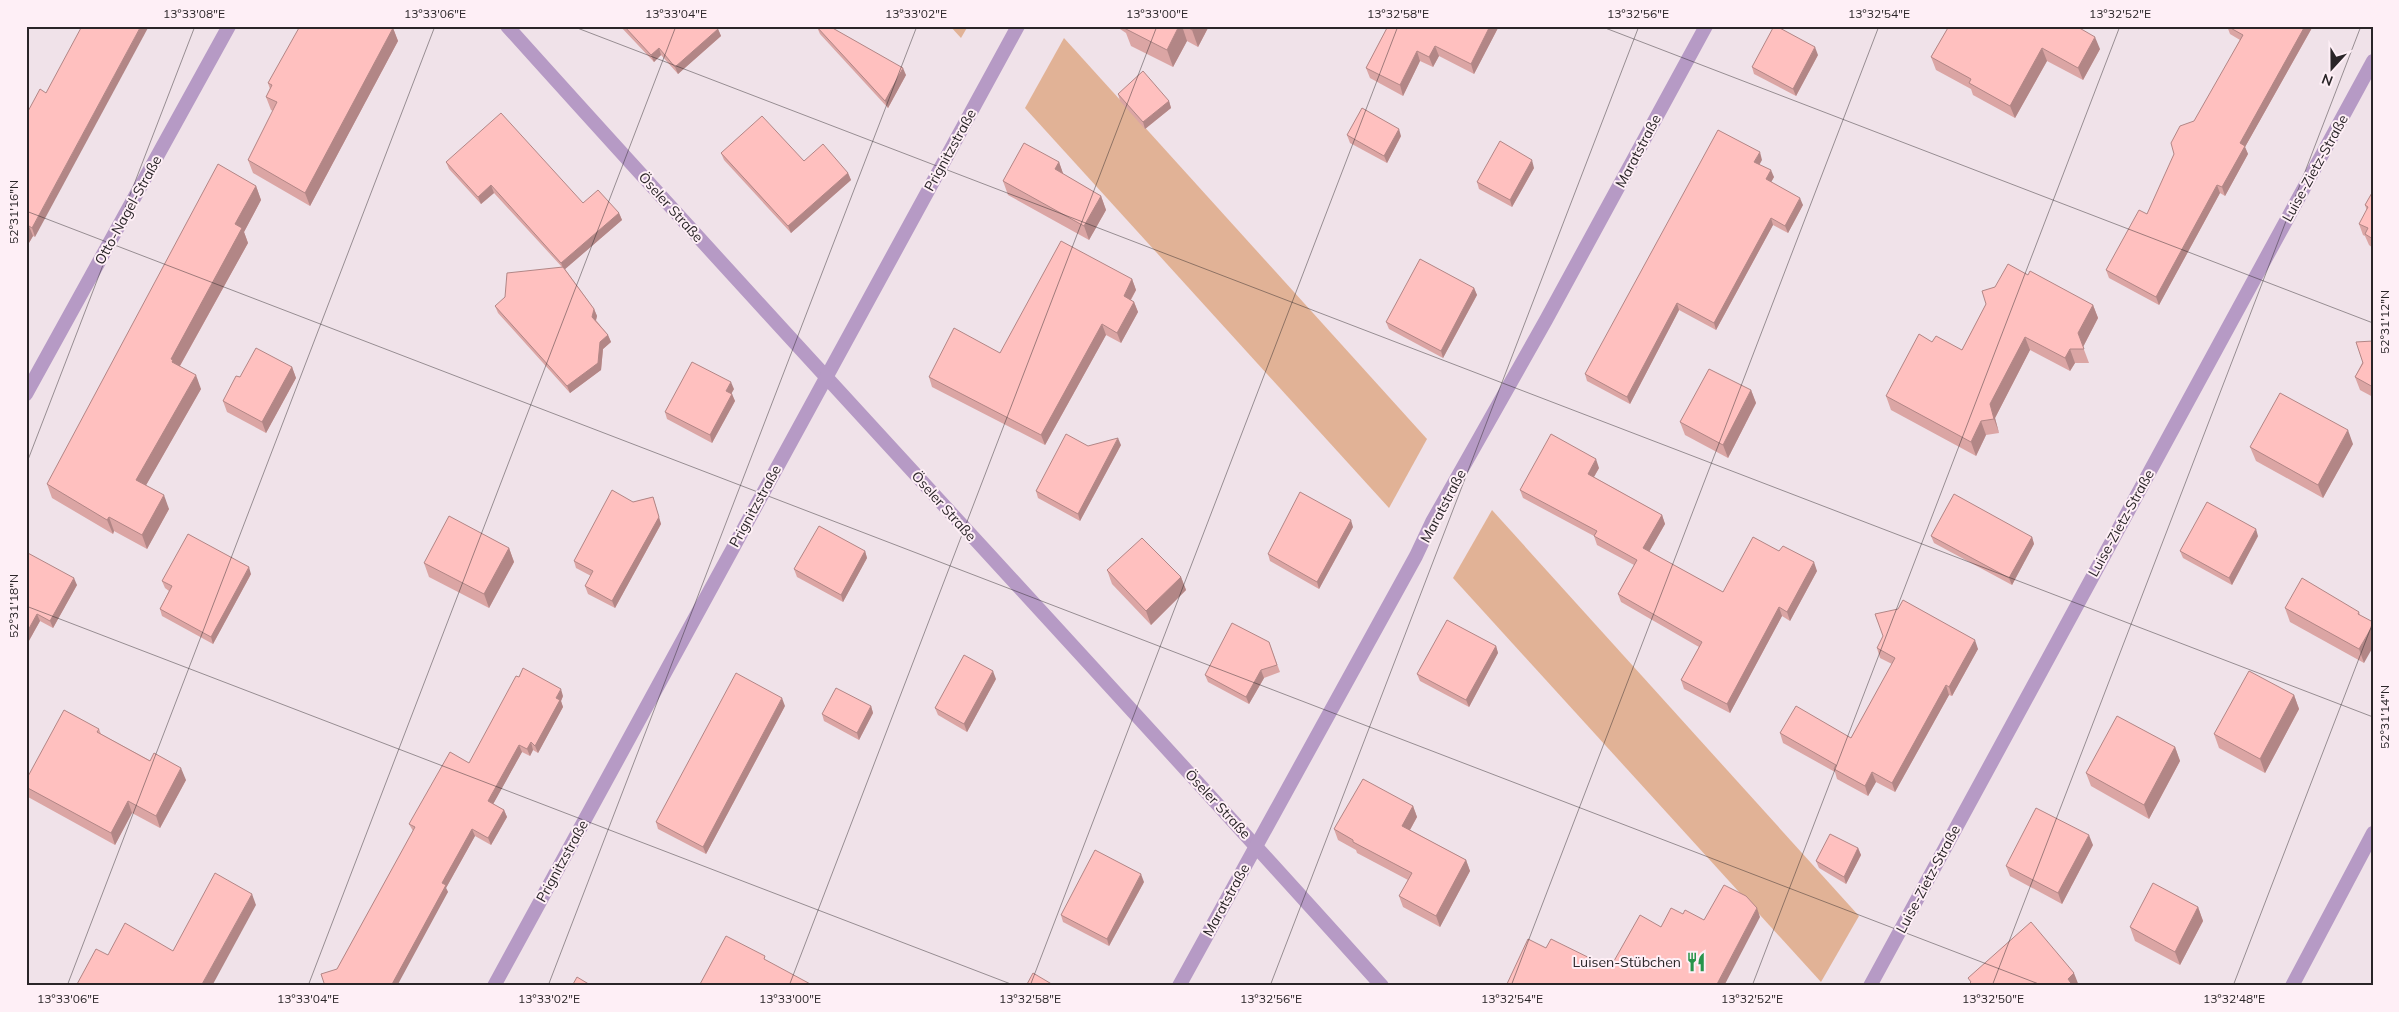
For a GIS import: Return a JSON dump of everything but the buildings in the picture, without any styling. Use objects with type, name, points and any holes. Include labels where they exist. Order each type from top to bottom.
[{"type":"street","name":"Otto-Nagel-Straße","points":[[26,394],[229,26]]},
{"type":"street","name":"Öseler Straße","points":[[507,26],[825,377],[1256,845],[1382,986]]},
{"type":"street","name":"Prignitzstraße","points":[[494,986],[1018,26]]},
{"type":"street","name":"Maratstraße","points":[[1179,986],[1416,556],[1432,522],[1546,320],[1706,26]]},
{"type":"street","name":"Luise-Zietz-Straße","points":[[1870,986],[2373,61]]},
{"type":"street","points":[[2292,986],[2373,833]]},
{"type":"shaded area","points":[[950,26],[968,26],[961,38]]},
{"type":"shaded area","points":[[1064,38],[1427,439],[1389,508],[1025,108]]},
{"type":"shaded area","points":[[1492,510],[1859,916],[1821,982],[1453,578]]},
{"type":"place","name":"Luisen-Stübchen","points":[[1696,962]]}]
